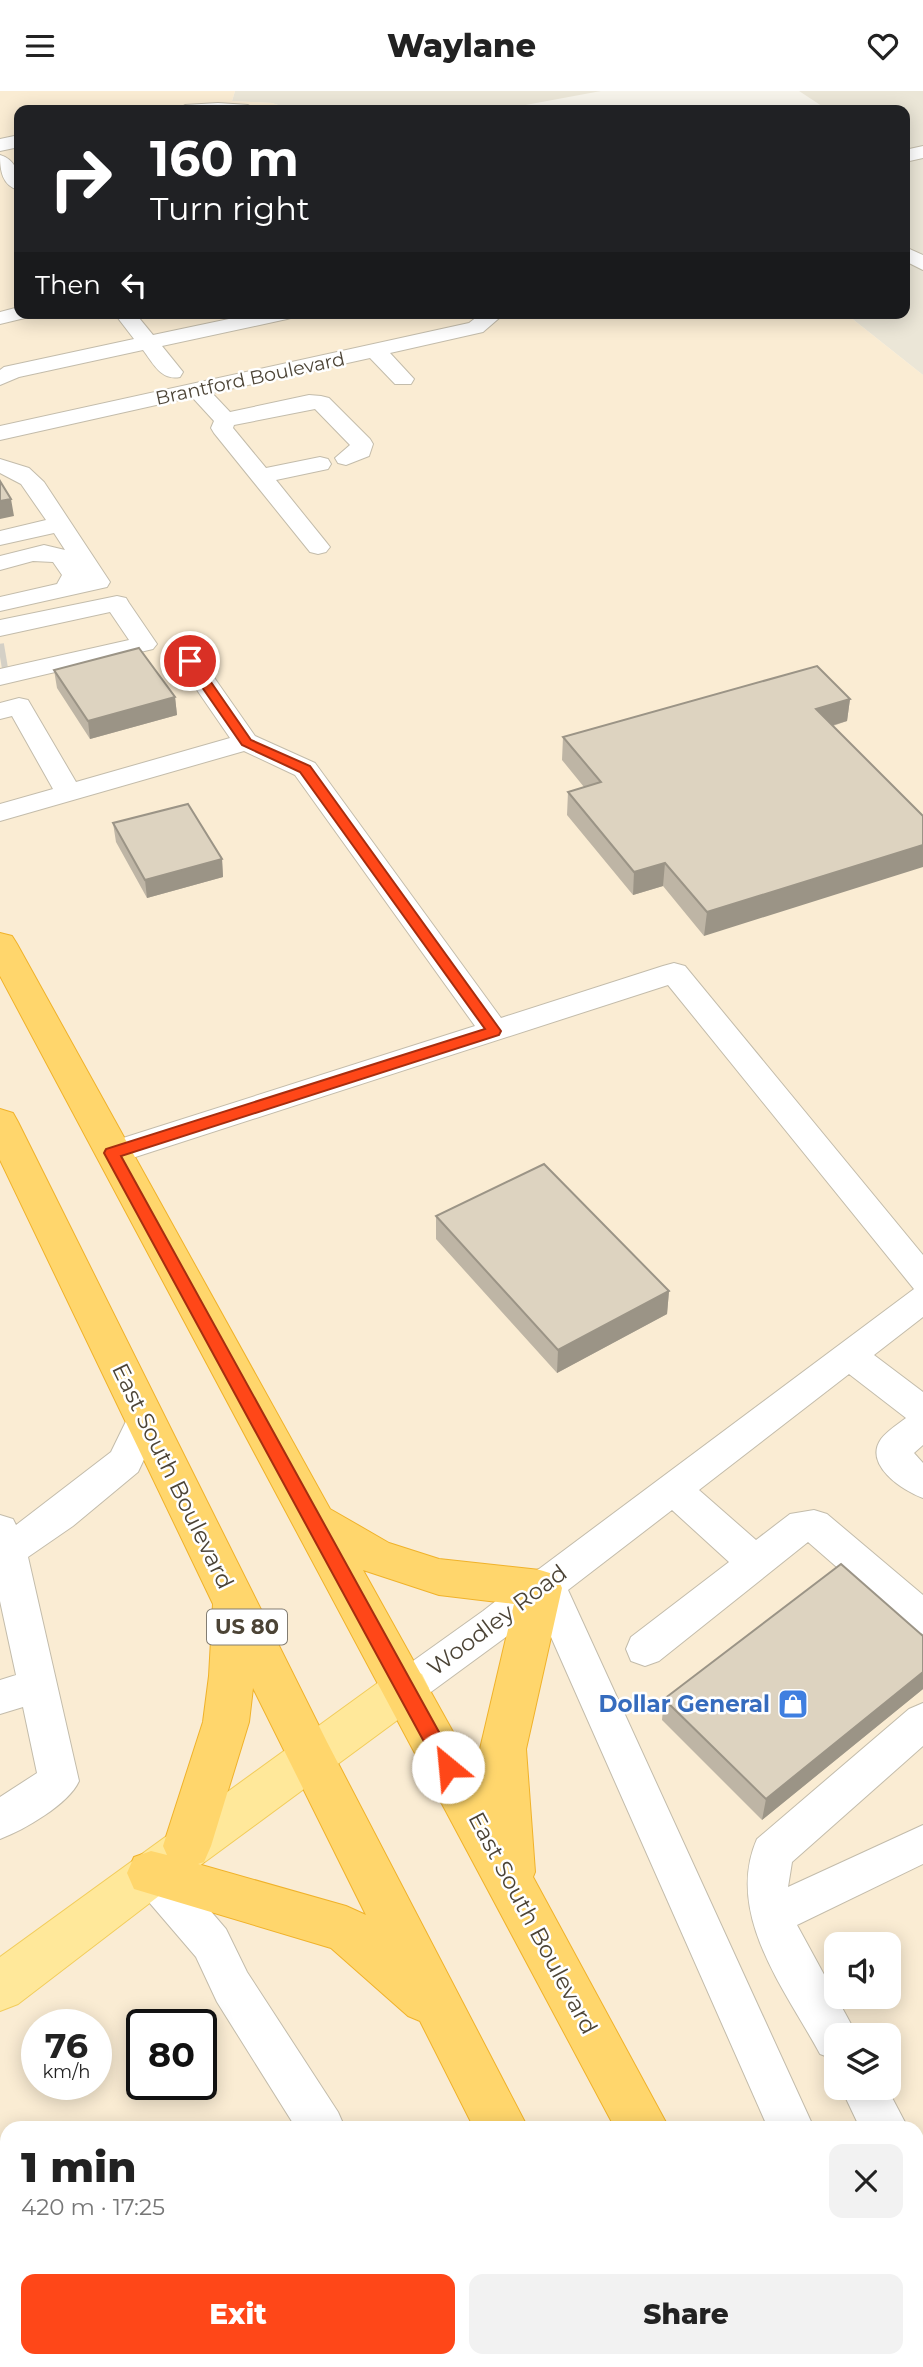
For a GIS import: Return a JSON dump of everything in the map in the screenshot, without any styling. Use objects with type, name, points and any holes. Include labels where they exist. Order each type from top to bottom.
[{"type":"highway","name":"East South Boulevard","points":[[0,944],[639,2121]]},
{"type":"highway","name":"East South Boulevard","points":[[0,1122],[310,1757],[498,2121]]},
{"type":"highway","points":[[313,1521],[375,1556],[439,1577],[543,1586],[503,1749],[512,1884]]},
{"type":"highway","points":[[233,1599],[232,1676],[226,1722],[169,1859],[346,1929],[444,2014]]},
{"type":"main road","name":"Woodley Road","points":[[0,1987],[169,1859],[406,1688]]},
{"type":"street","points":[[1,163],[14,179]]},
{"type":"street","points":[[129,319],[172,372]]},
{"type":"street","points":[[0,378],[12,372],[258,319]]},
{"type":"street","name":"Brantford Boulevard","points":[[0,433],[199,378],[375,351],[476,328],[487,319]]},
{"type":"street","points":[[375,351],[403,379]]},
{"type":"street","name":"Brantford Boulevard","points":[[146,378],[172,372],[199,378]]},
{"type":"street","points":[[199,378],[225,421]]},
{"type":"street","points":[[225,421],[309,402],[321,403],[362,444],[361,451],[346,458]]},
{"type":"street","points":[[225,421],[222,428],[317,547]]},
{"type":"street","points":[[261,476],[320,464]]},
{"type":"street","points":[[0,466],[16,469],[28,477],[98,582],[0,604]]},
{"type":"street","points":[[0,538],[60,524]]},
{"type":"street","points":[[0,563],[46,552],[62,554],[75,576],[44,594]]},
{"type":"street","points":[[0,628],[117,603],[144,644],[2,656]]},
{"type":"street","points":[[190,661],[246,742],[305,769],[494,1031]]},
{"type":"street","points":[[0,711],[19,706],[69,793]]},
{"type":"street","points":[[0,813],[246,742]]},
{"type":"street","points":[[112,1153],[674,974],[923,1279]]},
{"type":"street","name":"Woodley Road","points":[[406,1688],[923,1299]]},
{"type":"street","points":[[850,1356],[923,1411]]},
{"type":"street","points":[[0,1820],[60,1781],[2,1548],[60,1515],[125,1462],[145,1419]]},
{"type":"street","points":[[923,1423],[895,1448],[898,1464],[923,1483]]},
{"type":"street","points":[[672,1488],[755,1562]]},
{"type":"street","points":[[645,1649],[803,1525],[814,1525],[923,1618]]},
{"type":"street","points":[[543,1586],[789,2121]]},
{"type":"street","points":[[0,1697],[38,1685]]},
{"type":"street","points":[[827,2023],[778,1935],[767,1889],[772,1853],[923,1721]]},
{"type":"street","points":[[773,1915],[923,1844]]},
{"type":"street","points":[[169,1859],[232,1987],[318,2121]]},
{"type":"street","points":[[870,2100],[881,2121]]},
{"type":"shaded area","points":[[0,91],[235,91],[232,101],[278,105],[14,105],[14,319],[853,319],[923,375],[923,2121],[0,2121]]},
{"type":"shaded area","points":[[235,91],[601,91],[525,105],[278,105],[232,101]]},
{"type":"shaded area","points":[[799,91],[923,91],[923,375],[853,319],[910,319],[910,105],[820,105]]},
{"type":"building","points":[[0,481],[11,499],[0,501]]},
{"type":"building","points":[[139,648],[175,697],[88,721],[54,670]]},
{"type":"building","points":[[817,666],[850,699],[816,709],[923,816],[923,845],[707,912],[665,863],[634,872],[568,792],[601,782],[563,737]]},
{"type":"building","points":[[188,804],[222,859],[145,880],[113,823]]},
{"type":"building","points":[[544,1164],[669,1291],[558,1350],[436,1216]]},
{"type":"building","name":"Dollar General","points":[[841,1564],[923,1636],[923,1672],[766,1799],[664,1699]]},
{"type":"tunnel","points":[[0,657],[6,656]]},
{"type":"place","name":"Dollar General","points":[[793,1704]]},
{"type":"route","points":[[190,661],[246,742],[305,769],[494,1031],[112,1153],[448,1767]]}]
